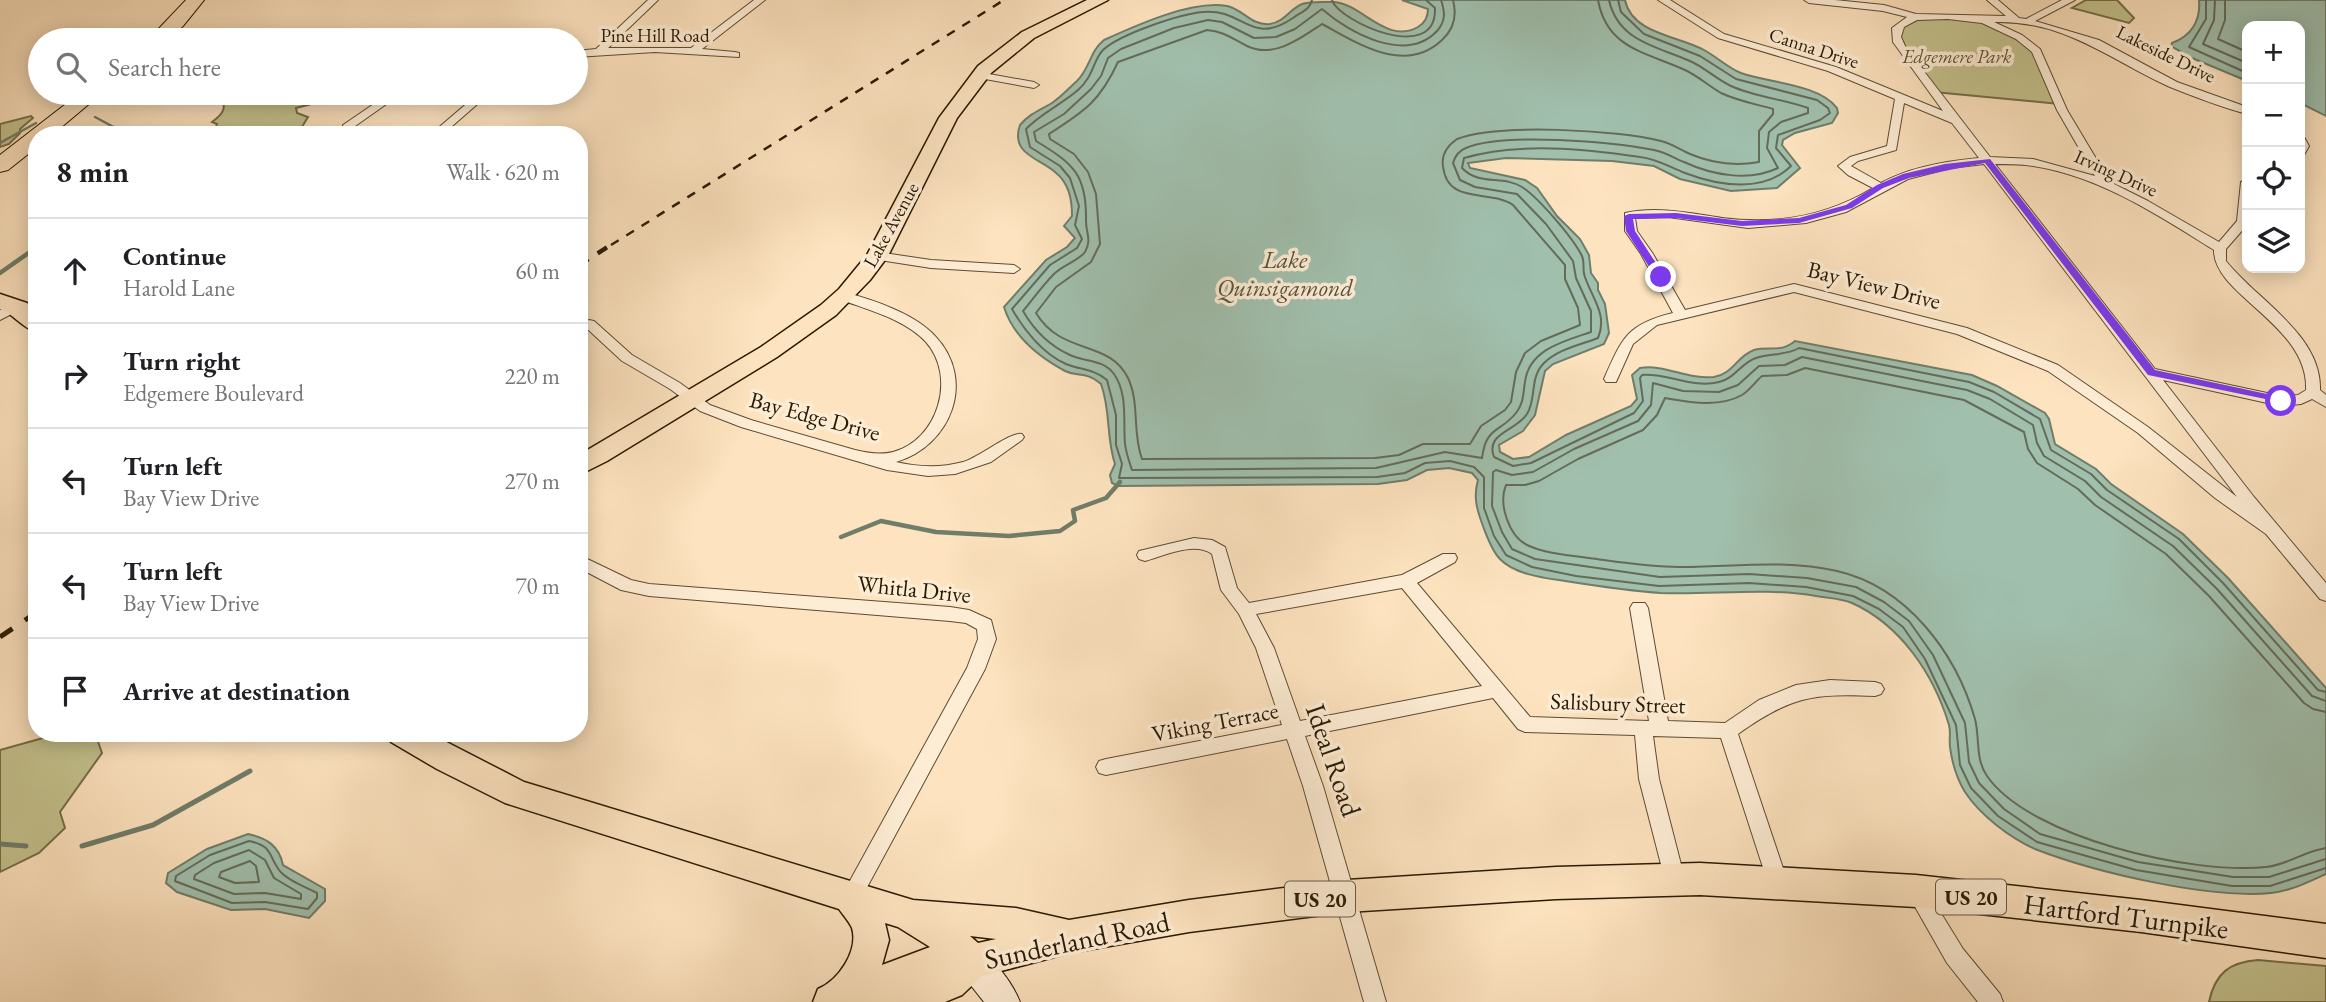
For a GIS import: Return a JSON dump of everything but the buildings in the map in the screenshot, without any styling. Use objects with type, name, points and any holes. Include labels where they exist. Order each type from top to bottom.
[{"type":"highway","points":[[169,28],[195,0]]},
{"type":"highway","points":[[51,126],[77,105]]},
{"type":"highway","points":[[0,165],[28,144]]},
{"type":"main road","name":"Lake Avenue","points":[[588,461],[779,347],[844,296],[877,256],[953,109],[978,75],[1024,38],[1100,0]]},
{"type":"main road","points":[[5,308],[28,320]]},
{"type":"main road","name":"Sunderland Road","points":[[417,742],[516,793],[907,914],[942,933],[972,962],[1070,936],[1189,916],[1347,896],[1556,883],[1675,880]]},
{"type":"main road","name":"Hartford Turnpike","points":[[1675,880],[1916,891],[2326,941]]},
{"type":"main road","points":[[837,1000],[866,961],[871,937],[867,922],[851,897]]},
{"type":"main road","points":[[907,914],[1016,925],[1070,936]]},
{"type":"main road","name":"US 20","points":[[837,1000],[940,960],[972,962]]},
{"type":"main road","name":"US 20","points":[[892,1002],[949,983],[972,962]]},
{"type":"street","points":[[599,51],[653,0]]},
{"type":"street","points":[[694,50],[760,0]]},
{"type":"street","name":"Canna Drive","points":[[1663,0],[1721,36],[1832,69],[1958,121]]},
{"type":"street","points":[[1809,0],[1884,8],[1916,16],[1978,20],[2015,19]]},
{"type":"street","name":"Lakeside Drive","points":[[1992,0],[2015,19],[2086,38],[2173,84],[2242,109]]},
{"type":"street","points":[[2029,22],[2031,18],[2070,0]]},
{"type":"street","points":[[1916,16],[1896,26],[1896,40],[2272,530],[2326,595]]},
{"type":"street","points":[[1978,20],[2013,33],[2036,51],[2062,110],[2105,184]]},
{"type":"street","name":"Pine Hill Road","points":[[588,52],[694,50],[735,55]]},
{"type":"street","points":[[978,75],[1034,85]]},
{"type":"street","points":[[1880,187],[1844,166],[1849,161],[1892,148],[1900,99]]},
{"type":"street","points":[[348,126],[379,105]]},
{"type":"street","points":[[446,126],[471,105]]},
{"type":"street","name":"Irving Drive","points":[[1987,160],[2018,159],[2043,163],[2105,184],[2127,193],[2221,248]]},
{"type":"street","points":[[1680,314],[1654,265],[1631,231],[1629,216],[1676,215],[1742,223],[1788,222],[1827,214],[1849,206],[1880,187],[1923,171],[1987,160]]},
{"type":"street","points":[[2151,373],[2281,401],[2301,399],[2313,392],[2317,370],[2312,354],[2289,327],[2234,280],[2220,261],[2221,248],[2244,222],[2245,210]]},
{"type":"street","points":[[877,256],[1013,269]]},
{"type":"street","name":"Bay View Drive","points":[[1612,379],[1619,355],[1632,335],[1652,322],[1794,288],[1925,320],[2035,358],[2070,378],[2163,445],[2221,494],[2272,530]]},
{"type":"street","name":"Bay Edge Drive","points":[[589,324],[633,362],[694,398],[702,407],[747,423],[862,456],[895,457],[918,446],[933,430],[945,411],[949,378],[945,360],[928,336],[902,320],[844,296]]},
{"type":"street","points":[[2313,392],[2326,401]]},
{"type":"street","points":[[862,456],[914,472],[935,470],[983,461],[1017,437]]},
{"type":"street","name":"Ideal Road","points":[[1145,555],[1180,546],[1216,547],[1230,590],[1245,610],[1265,648],[1347,896],[1375,1002]]},
{"type":"street","points":[[1245,610],[1406,581],[1449,558]]},
{"type":"street","name":"Whitla Drive","points":[[588,566],[627,586],[649,590],[950,614],[969,617],[985,625],[987,639],[976,669],[851,897]]},
{"type":"street","name":"Salisbury Street","points":[[1406,581],[1525,724],[1728,732]]},
{"type":"street","points":[[1639,608],[1652,728],[1649,779],[1675,880]]},
{"type":"street","points":[[1778,883],[1728,732],[1785,694],[1811,687],[1875,689]]},
{"type":"street","name":"Viking Terrace","points":[[1106,767],[1497,691]]},
{"type":"street","points":[[1916,891],[1955,956],[1992,1002]]},
{"type":"street","points":[[972,962],[1004,1002]]},
{"type":"green space","points":[[2086,0],[2117,0],[2134,18],[2129,23],[2072,8]]},
{"type":"green space","name":"Edgemere Park","points":[[1925,15],[1978,20],[2030,45],[2060,104],[1934,92],[1901,49],[1899,24]]},
{"type":"green space","points":[[224,105],[308,105],[296,108],[297,113],[308,117],[302,126],[216,126],[212,122]]},
{"type":"green space","points":[[31,116],[33,118],[9,144],[0,147],[0,124]]},
{"type":"green space","points":[[29,742],[98,742],[102,753],[60,812],[65,828],[39,853],[0,872],[0,750]]},
{"type":"green space","points":[[2258,960],[2326,966],[2326,1002],[2209,1002],[2215,983],[2225,971],[2239,963]]},
{"type":"water","name":"Lake Quinsigamond","points":[[1402,0],[1625,0],[1629,11],[1646,27],[1694,45],[1741,73],[1793,85],[1818,94],[1837,108],[1838,113],[1832,123],[1795,133],[1783,140],[1782,145],[1800,168],[1777,188],[1731,191],[1680,179],[1654,166],[1612,161],[1506,158],[1468,163],[1470,168],[1525,180],[1537,188],[1557,216],[1580,239],[1589,255],[1591,273],[1598,283],[1598,290],[1605,304],[1609,333],[1604,344],[1553,364],[1545,371],[1535,415],[1523,431],[1499,445],[1500,452],[1513,459],[1529,457],[1566,435],[1631,406],[1637,399],[1632,375],[1640,368],[1658,368],[1714,377],[1726,372],[1754,350],[1780,348],[1795,341],[1972,375],[1997,386],[2045,413],[2055,444],[2096,469],[2111,484],[2183,534],[2228,578],[2326,688],[2326,874],[2278,892],[2216,892],[2119,875],[2035,849],[1996,825],[1965,792],[1952,759],[1950,730],[1943,706],[1925,670],[1900,638],[1870,613],[1843,600],[1797,593],[1649,592],[1549,579],[1522,572],[1506,564],[1492,548],[1477,509],[1478,480],[1472,473],[1449,468],[1427,470],[1407,480],[1378,484],[1118,486],[1112,483],[1110,475],[1115,464],[1101,384],[1090,377],[1065,371],[1028,345],[1008,318],[1004,307],[1046,260],[1067,247],[1075,238],[1064,226],[1072,216],[1067,186],[1060,176],[1022,149],[1018,135],[1020,125],[1055,101],[1077,81],[1104,40],[1165,15],[1198,7],[1227,6],[1252,20],[1270,24],[1279,21],[1302,4],[1334,2],[1355,9],[1385,28],[1396,31],[1407,31],[1423,24],[1428,9]]},
{"type":"water","points":[[2199,0],[2326,0],[2326,116],[2305,106],[2305,21],[2242,21],[2242,79],[2171,46],[2193,27]]},
{"type":"water","points":[[248,834],[271,844],[279,853],[283,865],[325,889],[325,901],[309,918],[265,909],[231,910],[177,892],[166,883],[168,873],[207,849]]},
{"type":"waterway","points":[[95,117],[112,126]]},
{"type":"waterway","points":[[31,126],[36,123]]},
{"type":"waterway","points":[[0,143],[28,127]]},
{"type":"waterway","points":[[0,273],[28,253]]},
{"type":"waterway","points":[[841,537],[881,521],[936,532],[1009,536],[1060,531],[1075,521],[1073,510],[1106,498],[1120,482]]},
{"type":"waterway","points":[[82,846],[153,825],[250,771]]},
{"type":"waterway","points":[[0,844],[26,846]]},
{"type":"railway","points":[[611,245],[1004,0]]},
{"type":"railway","points":[[588,259],[614,243]]},
{"type":"railway","points":[[0,637],[28,618]]},
{"type":"route","points":[[1661,277],[1631,231],[1629,216],[1676,215],[1742,223],[1799,220],[1849,206],[1880,187],[1906,176],[1945,166],[1987,160],[2151,373],[2281,401]]}]
